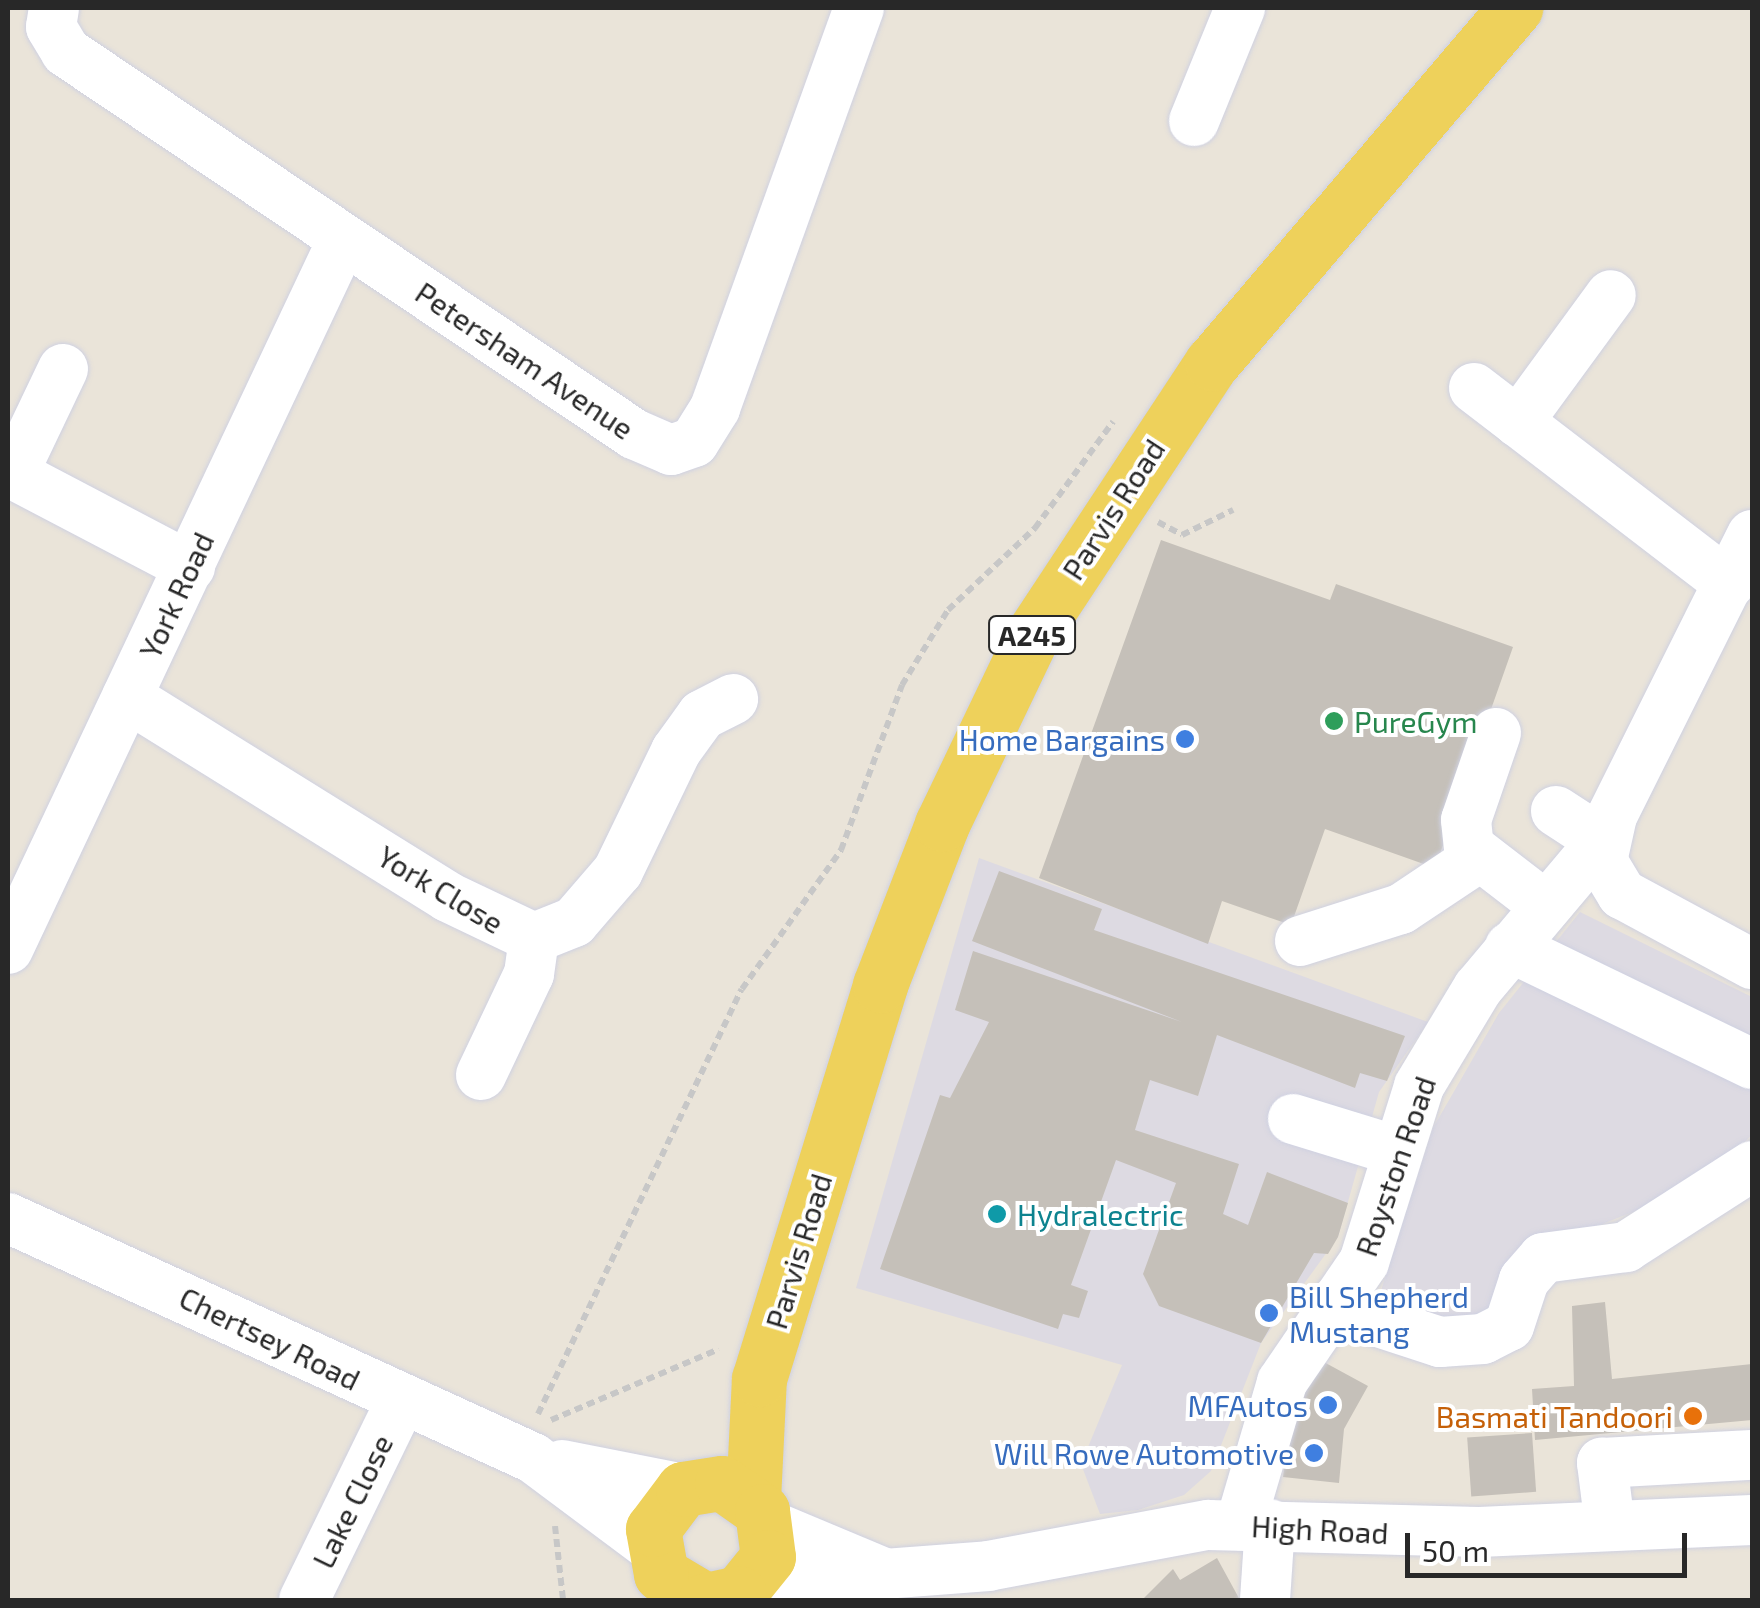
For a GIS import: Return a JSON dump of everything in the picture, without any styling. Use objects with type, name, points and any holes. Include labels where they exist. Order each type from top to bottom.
[{"type":"main road","name":"Parvis Road","points":[[700,1590],[768,1557],[727,1499],[744,1362],[942,824],[1033,634],[1117,500],[1356,185],[1516,8]]},
{"type":"main road","points":[[700,1590],[659,1513],[727,1499]]},
{"type":"street","name":"Petersham Avenue","points":[[54,8],[50,26],[66,52],[634,434],[671,450],[694,442],[748,329],[860,8]]},
{"type":"street","points":[[1194,121],[1240,8]]},
{"type":"street","name":"York Road","points":[[8,949],[343,239]]},
{"type":"street","points":[[1518,422],[1611,296]]},
{"type":"street","points":[[62,369],[10,473],[190,567]]},
{"type":"street","points":[[1474,388],[1733,607]]},
{"type":"street","points":[[1752,535],[1733,607],[1602,841],[1606,876],[1622,894],[1752,964]]},
{"type":"street","name":"York Close","points":[[128,697],[448,897],[534,938],[574,922],[618,870],[676,751],[702,715],[733,699]]},
{"type":"street","points":[[1496,733],[1466,820],[1479,857],[1554,892]]},
{"type":"street","points":[[1556,811],[1602,841]]},
{"type":"street","name":"Royston Road","points":[[1264,1600],[1255,1524],[1282,1382],[1364,1262],[1396,1151],[1440,1048],[1510,947],[1602,841]]},
{"type":"street","points":[[1300,940],[1401,909],[1479,857]]},
{"type":"street","points":[[481,1075],[529,974],[534,938]]},
{"type":"street","points":[[1510,947],[1752,1064]]},
{"type":"street","points":[[1293,1119],[1396,1151]]},
{"type":"street","points":[[1338,1298],[1366,1318],[1440,1342],[1484,1339],[1510,1326],[1524,1280],[1543,1258],[1626,1247],[1752,1166]]},
{"type":"street","name":"Chertsey Road","points":[[8,1218],[401,1401],[727,1499]]},
{"type":"street","name":"Lake Close","points":[[304,1600],[401,1401]]},
{"type":"street","name":"Chertsey Road","points":[[532,1443],[700,1590]]},
{"type":"street","points":[[1610,1526],[1602,1463],[1752,1455]]},
{"type":"street","name":"High Road","points":[[727,1499],[892,1575]]},
{"type":"street","name":"High Road","points":[[700,1590],[892,1575],[1013,1582],[1255,1524],[1382,1533],[1752,1520]]},
{"type":"path","points":[[1117,500],[1182,535],[1233,510]]},
{"type":"path","points":[[532,1443],[744,1362]]},
{"type":"path","points":[[551,1513],[563,1600]]},
{"type":"shaded area","points":[[979,858],[1428,1022],[1379,1092],[1338,1237],[1261,1343],[1211,1471],[1184,1495],[1138,1510],[1100,1514],[1081,1464],[1122,1365],[856,1288]]},
{"type":"shaded area","points":[[1580,912],[1752,997],[1752,1135],[1693,1188],[1562,1240],[1487,1318],[1443,1322],[1378,1300],[1433,1128],[1499,1013]]},
{"type":"building","points":[[1161,540],[1330,600],[1336,584],[1513,647],[1435,868],[1325,829],[1291,925],[1222,901],[1208,944],[1039,878]]},
{"type":"building","points":[[999,871],[1102,909],[1094,930],[1405,1036],[1387,1081],[1360,1073],[1355,1088],[1217,1035],[1198,1096],[1150,1080],[1135,1130],[1239,1164],[1223,1214],[1248,1225],[1267,1172],[1348,1203],[1338,1237],[1328,1254],[1314,1253],[1261,1343],[1159,1306],[1143,1274],[1176,1183],[1116,1160],[1071,1285],[1088,1291],[1079,1318],[1063,1314],[1058,1329],[880,1269],[940,1095],[950,1098],[989,1022],[955,1010],[973,951],[1182,1022],[972,941]]},
{"type":"building","points":[[1605,1302],[1612,1379],[1752,1364],[1752,1420],[1535,1440],[1532,1389],[1574,1386],[1572,1306]]},
{"type":"building","points":[[1322,1361],[1368,1386],[1344,1429],[1339,1483],[1283,1477],[1289,1423]]},
{"type":"building","points":[[1532,1433],[1536,1492],[1471,1496],[1467,1438]]},
{"type":"building","points":[[1217,1558],[1240,1600],[1142,1600],[1173,1569],[1180,1580]]},
{"type":"place","name":"PureGym","points":[[1334,721]]},
{"type":"place","name":"Home Bargains","points":[[1185,739]]},
{"type":"place","name":"Hydralectric","points":[[997,1214]]},
{"type":"place","name":"Bill Shepherd Mustang","points":[[1269,1313]]},
{"type":"place","name":"MFAutos","points":[[1328,1405]]},
{"type":"place","name":"Basmati Tandoori","points":[[1693,1416]]},
{"type":"place","name":"Will Rowe Automotive","points":[[1314,1453]]}]
